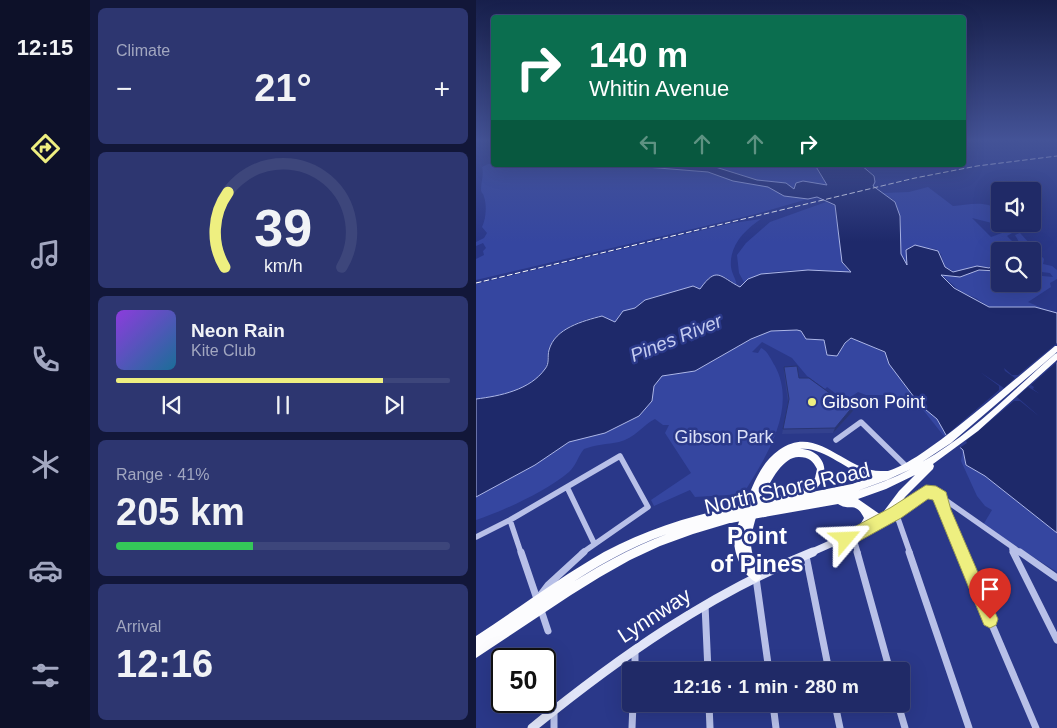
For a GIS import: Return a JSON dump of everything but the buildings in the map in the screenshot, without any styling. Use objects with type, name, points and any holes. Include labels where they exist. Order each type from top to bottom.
[{"type":"highway","points":[[1015,388],[1057,348]]},
{"type":"highway","points":[[1015,388],[1057,356]]},
{"type":"highway","name":"North Shore Road","points":[[476,642],[632,552],[732,515],[843,491],[903,469],[950,442],[1015,388]]},
{"type":"highway","name":"North Shore Road","points":[[765,509],[822,503],[884,486],[923,466],[944,452],[950,442]]},
{"type":"highway","points":[[756,577],[743,560],[739,539],[757,486],[769,465],[780,453],[793,446],[810,446],[865,474],[880,475],[903,469]]},
{"type":"highway","points":[[756,577],[746,540],[752,516],[768,479],[777,464],[791,454],[802,452],[816,459],[821,471],[816,484],[765,509]]},
{"type":"highway","points":[[822,503],[849,502],[862,506],[882,521],[902,494],[944,452]]},
{"type":"highway","points":[[857,534],[869,518],[862,506]]},
{"type":"highway","name":"North Shore Road","points":[[476,653],[539,605]]},
{"type":"main road","name":"Lynnway","points":[[556,708],[636,648],[704,605],[756,577],[857,534],[882,521]]},
{"type":"main road","name":"Lynnway","points":[[532,728],[550,713]]},
{"type":"street","points":[[836,440],[861,422],[903,469]]},
{"type":"street","points":[[476,536],[510,520],[620,456],[648,507],[594,543],[544,588],[539,605]]},
{"type":"street","points":[[567,487],[594,543]]},
{"type":"street","name":"Lynnway","points":[[882,521],[928,491],[941,496]]},
{"type":"street","points":[[941,496],[1011,548],[1057,578]]},
{"type":"street","points":[[941,496],[944,511],[1036,728]]},
{"type":"street","points":[[896,513],[969,728]]},
{"type":"street","points":[[510,520],[548,631]]},
{"type":"street","points":[[857,534],[888,662]]},
{"type":"street","points":[[1011,548],[1057,640]]},
{"type":"street","points":[[806,556],[827,662]]},
{"type":"street","points":[[756,577],[768,662]]},
{"type":"street","points":[[704,605],[707,662]]},
{"type":"street","points":[[635,662],[636,648]]},
{"type":"street","points":[[632,728],[633,712]]},
{"type":"street","points":[[709,712],[710,728]]},
{"type":"street","points":[[774,712],[776,728]]},
{"type":"street","points":[[837,712],[840,728]]},
{"type":"street","points":[[900,712],[905,728]]},
{"type":"street","points":[[554,713],[554,728]]},
{"type":"green space","points":[[483,175],[716,175],[733,181],[768,187],[784,196],[808,199],[756,214],[476,280],[476,259],[484,255],[483,251],[486,248],[483,243],[476,246],[476,242],[484,238],[487,233],[482,227],[486,208],[484,195],[481,190]]},
{"type":"green space","points":[[741,175],[821,175],[827,185],[803,181],[795,185],[794,189],[786,183],[757,180]]},
{"type":"green space","points":[[928,187],[953,206],[990,205],[991,223],[972,218],[991,237],[1005,232],[1014,232],[1007,236],[1012,241],[991,242],[991,267],[974,266],[956,272],[945,267],[941,254],[936,249],[912,246],[906,251],[926,287],[891,276],[901,250],[900,216],[894,200],[882,193],[909,192]]},
{"type":"green space","points":[[826,202],[835,206],[842,262],[850,273],[779,271],[753,277],[745,284],[739,273],[737,255],[746,243],[770,222]]},
{"type":"green space","points":[[761,219],[744,233],[735,245],[731,267],[737,286],[725,277],[716,275],[708,279],[700,289],[693,286],[645,300],[635,308],[623,311],[615,322],[599,317],[583,320],[561,332],[555,338],[548,351],[545,369],[534,381],[527,386],[510,392],[476,399],[476,284],[733,223]]},
{"type":"green space","points":[[1020,233],[1028,242],[1019,242],[1015,235]]},
{"type":"green space","points":[[1041,256],[1044,259],[1043,264],[1052,266],[1057,270],[1057,279],[1050,283],[1051,287],[1028,302],[1051,312],[991,309],[976,298],[961,292],[942,275],[960,277],[979,270],[991,270],[991,292],[1041,292],[1041,276],[1053,277],[1050,273],[1041,272]]},
{"type":"green space","name":"Gibson Park","points":[[799,330],[811,340],[824,340],[827,355],[837,356],[849,340],[856,339],[901,361],[958,448],[943,435],[924,411],[915,404],[904,410],[883,395],[866,395],[858,392],[849,398],[839,396],[807,376],[792,358],[762,342],[752,352],[758,353],[761,348],[763,349],[775,366],[781,382],[783,399],[781,416],[769,449],[743,494],[695,497],[690,490],[654,506],[651,500],[691,473],[665,433],[669,425],[663,425],[655,419],[624,440],[584,449],[571,470],[548,487],[524,500],[476,520],[476,497],[535,465],[569,442],[605,433],[639,416],[652,401],[654,386],[659,377],[695,371],[751,339],[771,331]]},
{"type":"green space","points":[[963,450],[966,465],[985,476],[1057,533],[1057,572],[983,525],[992,510],[985,506],[977,496],[961,461]]},
{"type":"water","name":"Pines River","points":[[716,175],[741,175],[757,180],[786,183],[794,189],[796,183],[803,181],[827,185],[821,175],[873,175],[875,182],[873,186],[895,202],[900,216],[901,254],[907,265],[906,250],[915,245],[938,251],[945,267],[953,272],[977,266],[991,267],[991,271],[979,270],[960,277],[941,275],[954,288],[989,307],[1035,307],[1057,313],[1057,533],[985,476],[966,465],[963,450],[946,435],[937,419],[920,405],[889,364],[885,352],[851,338],[845,343],[837,356],[827,355],[824,340],[806,339],[801,331],[797,330],[771,331],[751,339],[695,371],[662,376],[654,386],[652,401],[639,416],[605,433],[569,442],[535,465],[476,497],[476,399],[514,391],[539,376],[547,367],[552,342],[563,331],[578,323],[602,316],[615,322],[623,311],[635,308],[645,300],[693,286],[700,289],[715,275],[719,275],[740,287],[748,279],[761,274],[808,270],[851,272],[842,262],[835,205],[817,197],[808,199],[784,196],[768,187],[733,181]]},
{"type":"pier","points":[[1057,343],[1057,362],[1031,385],[1040,394],[1028,387],[1017,397],[1040,417],[1020,401],[1014,401],[958,449],[944,437],[999,390],[999,386],[980,372],[1004,388],[1015,378],[1005,371],[1004,368],[1012,375],[1018,375]]},
{"type":"railway","points":[[476,283],[931,175]]},
{"type":"place","name":"Gibson Point","points":[[812,402]]},
{"type":"district","name":"Point of Pines","points":[[757,549]]},
{"type":"route","points":[[846,539],[896,513],[926,492],[936,493],[941,496],[944,511],[990,619]]}]
